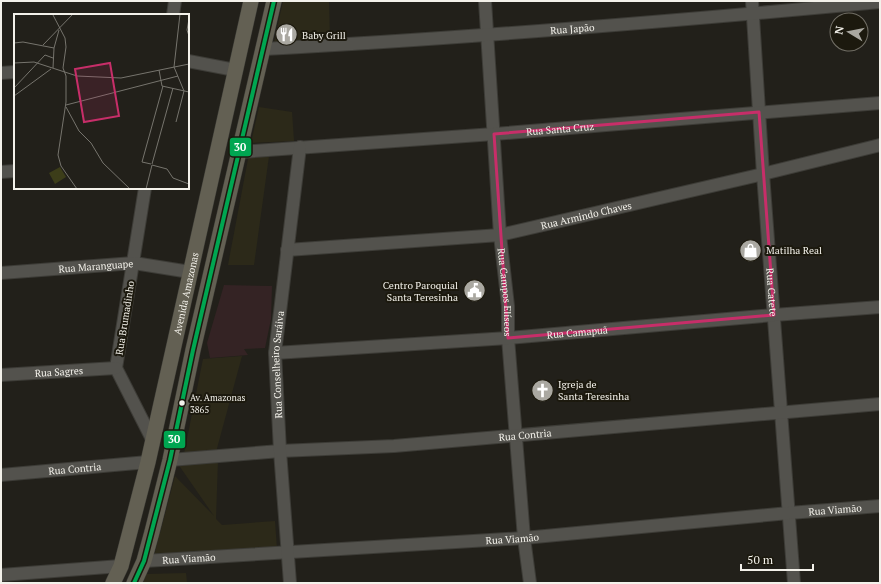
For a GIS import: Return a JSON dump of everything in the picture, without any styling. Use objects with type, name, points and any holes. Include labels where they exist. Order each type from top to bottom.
[{"type":"main road","name":"Avenida Amazonas","points":[[113,583],[121,566],[153,441],[251,1]]},
{"type":"main road","name":"Avenida Amazonas","points":[[134,583],[144,561],[170,460],[193,350],[274,1]]},
{"type":"street","points":[[173,14],[175,1]]},
{"type":"street","name":"Rua Campos Elíseos","points":[[485,1],[500,235],[508,306],[508,338],[517,435],[524,538],[530,583]]},
{"type":"street","name":"Rua Catete","points":[[752,1],[763,174],[790,513],[794,583]]},
{"type":"street","name":"Rua Japão","points":[[264,49],[488,34],[880,2]]},
{"type":"street","points":[[189,61],[235,70]]},
{"type":"street","points":[[1,73],[14,72]]},
{"type":"street","name":"Rua Santa Cruz","points":[[240,152],[494,134],[880,103]]},
{"type":"street","name":"Rua Armindo Chaves","points":[[287,250],[500,235],[763,174],[880,144]]},
{"type":"street","name":"Rua Conselheiro Saráiva","points":[[290,583],[280,451],[275,353],[300,148]]},
{"type":"street","points":[[1,172],[14,171]]},
{"type":"street","name":"Rua Brumadinho","points":[[145,189],[116,368],[153,441]]},
{"type":"street","name":"Rua Maranguape","points":[[1,273],[134,263],[190,272]]},
{"type":"street","name":"Rua Camapuã","points":[[275,353],[508,338],[880,307]]},
{"type":"street","name":"Rua Sagres","points":[[1,375],[116,368]]},
{"type":"street","name":"Rua Contria","points":[[170,460],[280,451],[394,446],[880,404]]},
{"type":"street","name":"Rua Contria","points":[[1,474],[148,462]]},
{"type":"street","name":"Rua Viamão","points":[[144,561],[524,538],[880,506]]},
{"type":"street","points":[[1,575],[121,566]]},
{"type":"highlighted area","points":[[759,112],[774,315],[508,338],[494,134]]},
{"type":"shaded area","points":[[283,1],[329,1],[330,41],[274,43]]},
{"type":"shaded area","points":[[259,107],[292,112],[294,141],[251,143]]},
{"type":"shaded area","points":[[249,154],[269,156],[254,265],[228,265]]},
{"type":"shaded area","points":[[224,285],[272,286],[271,319],[265,348],[244,349],[248,355],[210,358],[207,343]]},
{"type":"shaded area","points":[[242,356],[216,452],[184,454],[203,359]]},
{"type":"shaded area","points":[[218,460],[216,519],[222,525],[275,521],[277,549],[154,556],[175,476],[214,516],[178,464]]},
{"type":"shaded area","points":[[186,573],[187,583],[143,583],[146,574]]},
{"type":"transit line","name":"30","points":[[134,583],[144,561],[170,460],[193,350],[274,1]]},
{"type":"place","name":"Baby Grill","points":[[287,35]]},
{"type":"place","name":"Matilha Real","points":[[750,250]]},
{"type":"place","name":"Centro Paroquial Santa Teresinha","points":[[474,291]]},
{"type":"place","name":"Igreja de Santa Teresinha","points":[[542,390]]},
{"type":"place","name":"Av. Amazonas 3865","points":[[182,403]]}]
